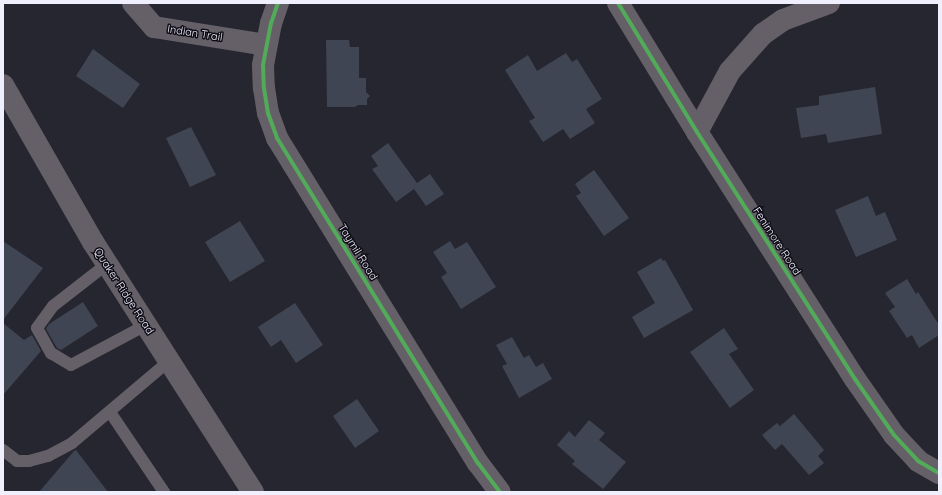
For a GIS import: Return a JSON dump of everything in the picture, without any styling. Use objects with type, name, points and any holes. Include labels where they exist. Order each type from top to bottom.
[{"type":"street","name":"Indian Trail","points":[[133,3],[154,27],[266,45]]},
{"type":"street","name":"Taymil Road","points":[[278,3],[271,23],[266,45],[264,65],[264,88],[268,113],[277,138],[478,463],[500,492]]},
{"type":"street","name":"Fenimore Road","points":[[618,3],[697,132],[855,379],[894,435],[918,461],[939,473]]},
{"type":"street","points":[[697,132],[730,71],[763,34],[783,20],[829,3]]},
{"type":"street","name":"Quaker Ridge Road","points":[[3,85],[107,264],[253,492]]},
{"type":"lane","points":[[107,264],[53,306],[37,328],[51,353],[71,365],[146,325]]},
{"type":"lane","points":[[3,450],[16,461],[29,462],[48,456],[72,442],[110,412],[169,361]]},
{"type":"lane","points":[[110,412],[164,492]]},
{"type":"building","points":[[326,40],[349,40],[350,47],[359,47],[359,78],[366,78],[366,92],[370,96],[367,99],[367,105],[358,105],[355,107],[327,107]]},
{"type":"building","points":[[93,49],[140,84],[123,108],[76,76]]},
{"type":"building","points":[[566,53],[572,62],[577,59],[602,99],[586,109],[595,123],[570,139],[563,129],[543,142],[529,121],[535,118],[505,70],[528,55],[537,71]]},
{"type":"building","points":[[875,87],[882,134],[828,143],[826,134],[801,138],[796,108],[819,105],[819,96]]},
{"type":"building","points":[[191,127],[216,175],[190,187],[166,138]]},
{"type":"building","points":[[388,143],[417,183],[430,174],[444,194],[426,206],[414,189],[396,202],[372,169],[378,166],[371,156]]},
{"type":"building","points":[[594,170],[629,218],[604,236],[576,196],[581,193],[575,184]]},
{"type":"building","points":[[868,196],[876,216],[885,212],[897,240],[856,257],[835,210]]},
{"type":"building","points":[[240,221],[265,261],[230,282],[205,242]]},
{"type":"building","points":[[3,241],[43,268],[3,320]]},
{"type":"building","points":[[450,241],[455,249],[467,242],[496,287],[461,309],[441,277],[447,273],[433,252]]},
{"type":"building","points":[[661,258],[663,261],[665,260],[693,310],[644,338],[632,317],[655,303],[637,272]]},
{"type":"building","points":[[907,279],[916,294],[918,292],[939,325],[939,335],[919,348],[912,335],[907,338],[889,311],[895,307],[885,293]]},
{"type":"building","points":[[83,302],[98,326],[61,350],[57,348],[46,329],[49,324]]},
{"type":"building","points":[[295,303],[323,345],[296,363],[281,340],[271,347],[258,327]]},
{"type":"building","points":[[3,323],[24,340],[32,335],[41,351],[3,395]]},
{"type":"building","points":[[724,328],[738,349],[729,354],[754,390],[730,408],[690,352]]},
{"type":"building","points":[[512,337],[524,358],[529,355],[536,367],[543,363],[552,379],[519,398],[502,366],[507,364],[496,345]]},
{"type":"building","points":[[357,399],[379,431],[355,448],[333,416]]},
{"type":"building","points":[[794,414],[824,450],[818,456],[824,463],[809,475],[782,444],[775,450],[762,435],[777,423],[780,426]]},
{"type":"building","points":[[589,420],[605,433],[599,440],[626,462],[603,489],[572,464],[575,461],[557,445],[569,431],[575,437]]},
{"type":"building","points":[[76,450],[108,492],[39,492],[74,451]]},
{"type":"cycle path","points":[[278,3],[271,23],[263,65],[264,88],[268,113],[277,138],[478,463],[500,492]]},
{"type":"cycle path","points":[[618,3],[697,132],[855,379],[894,435],[918,461],[939,473]]}]
